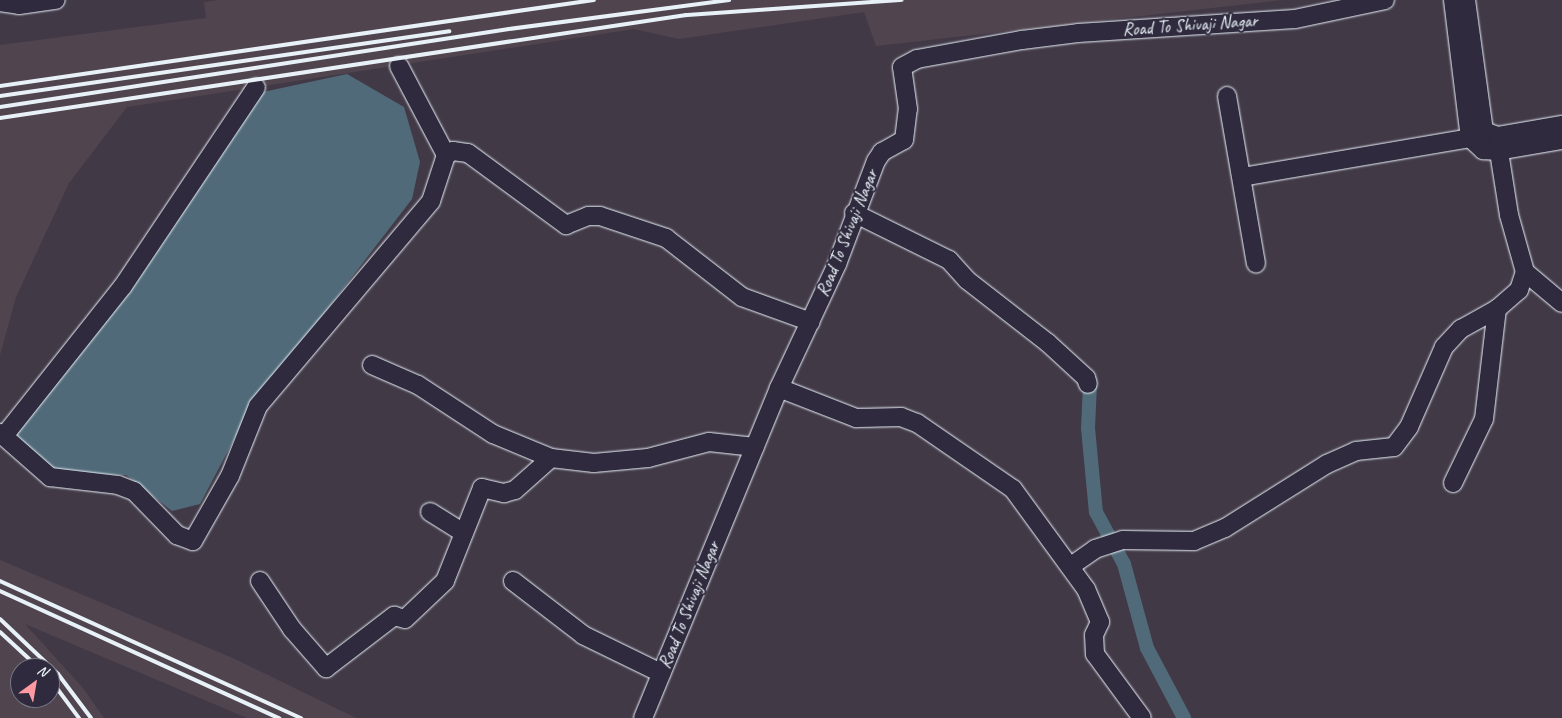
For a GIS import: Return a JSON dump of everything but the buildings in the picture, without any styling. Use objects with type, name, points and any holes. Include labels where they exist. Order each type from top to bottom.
[{"type":"street","points":[[0,2],[20,5],[56,0]]},
{"type":"street","name":"Road To Shivaji Nagar","points":[[642,718],[779,388],[811,322],[876,161],[882,152],[904,140],[908,109],[902,67],[917,59],[1078,33],[1295,19],[1385,0]]},
{"type":"street","points":[[1453,0],[1487,139],[1525,272],[1562,303]]},
{"type":"street","points":[[1466,0],[1487,139]]},
{"type":"street","points":[[399,66],[446,155]]},
{"type":"street","points":[[256,87],[123,286],[2,434],[50,478],[118,485],[134,491],[177,535],[193,541],[230,476],[258,406],[365,274],[431,201],[446,155],[453,151],[468,153],[566,225],[588,216],[600,216],[666,238],[742,297],[811,322]]},
{"type":"street","points":[[1227,96],[1256,264]]},
{"type":"street","points":[[1242,177],[1487,139],[1562,125]]},
{"type":"street","points":[[1487,139],[1562,140]]},
{"type":"street","points":[[854,213],[949,260],[968,280],[1048,343],[1086,378],[1088,384]]},
{"type":"street","points":[[1071,566],[1095,549],[1122,540],[1194,541],[1226,528],[1327,464],[1356,451],[1394,446],[1409,427],[1444,347],[1461,329],[1497,309],[1518,290],[1525,272]]},
{"type":"street","points":[[1453,483],[1484,419],[1497,309]]},
{"type":"street","points":[[372,365],[418,385],[493,434],[551,458],[594,463],[648,458],[709,442],[755,447]]},
{"type":"street","points":[[779,388],[856,418],[901,417],[917,423],[1013,489],[1086,588],[1100,622],[1094,635],[1095,654],[1142,718]]},
{"type":"street","points":[[260,581],[292,628],[326,668],[394,616],[405,619],[440,588],[450,574],[463,533],[482,488],[504,493],[515,490],[551,458]]},
{"type":"street","points":[[430,512],[463,533]]},
{"type":"street","points":[[513,581],[583,635],[661,673]]},
{"type":"shaded area","points":[[219,0],[1282,0],[876,46],[864,12],[679,39],[634,29],[127,107],[69,183],[16,297],[0,355],[0,45],[206,18],[204,2]]},
{"type":"shaded area","points":[[0,560],[235,659],[356,718],[247,718],[25,624],[56,658],[10,658],[10,708],[60,708],[60,663],[83,688],[104,718],[0,718]]},
{"type":"water","points":[[347,74],[404,107],[420,162],[412,199],[249,411],[200,504],[172,511],[126,475],[50,473],[15,433],[263,92]]},
{"type":"waterway","points":[[1090,384],[1088,428],[1096,512],[1124,564],[1147,648],[1184,718]]},
{"type":"railway","points":[[0,86],[594,0]]},
{"type":"railway","points":[[0,107],[509,29],[729,0]]},
{"type":"railway","points":[[0,118],[686,15],[901,0]]},
{"type":"railway","points":[[0,96],[449,31]]},
{"type":"railway","points":[[0,581],[301,718]]},
{"type":"railway","points":[[0,591],[279,718]]},
{"type":"railway","points":[[0,619],[58,674],[91,718]]},
{"type":"railway","points":[[0,632],[28,658]]},
{"type":"railway","points":[[60,692],[79,718]]}]
